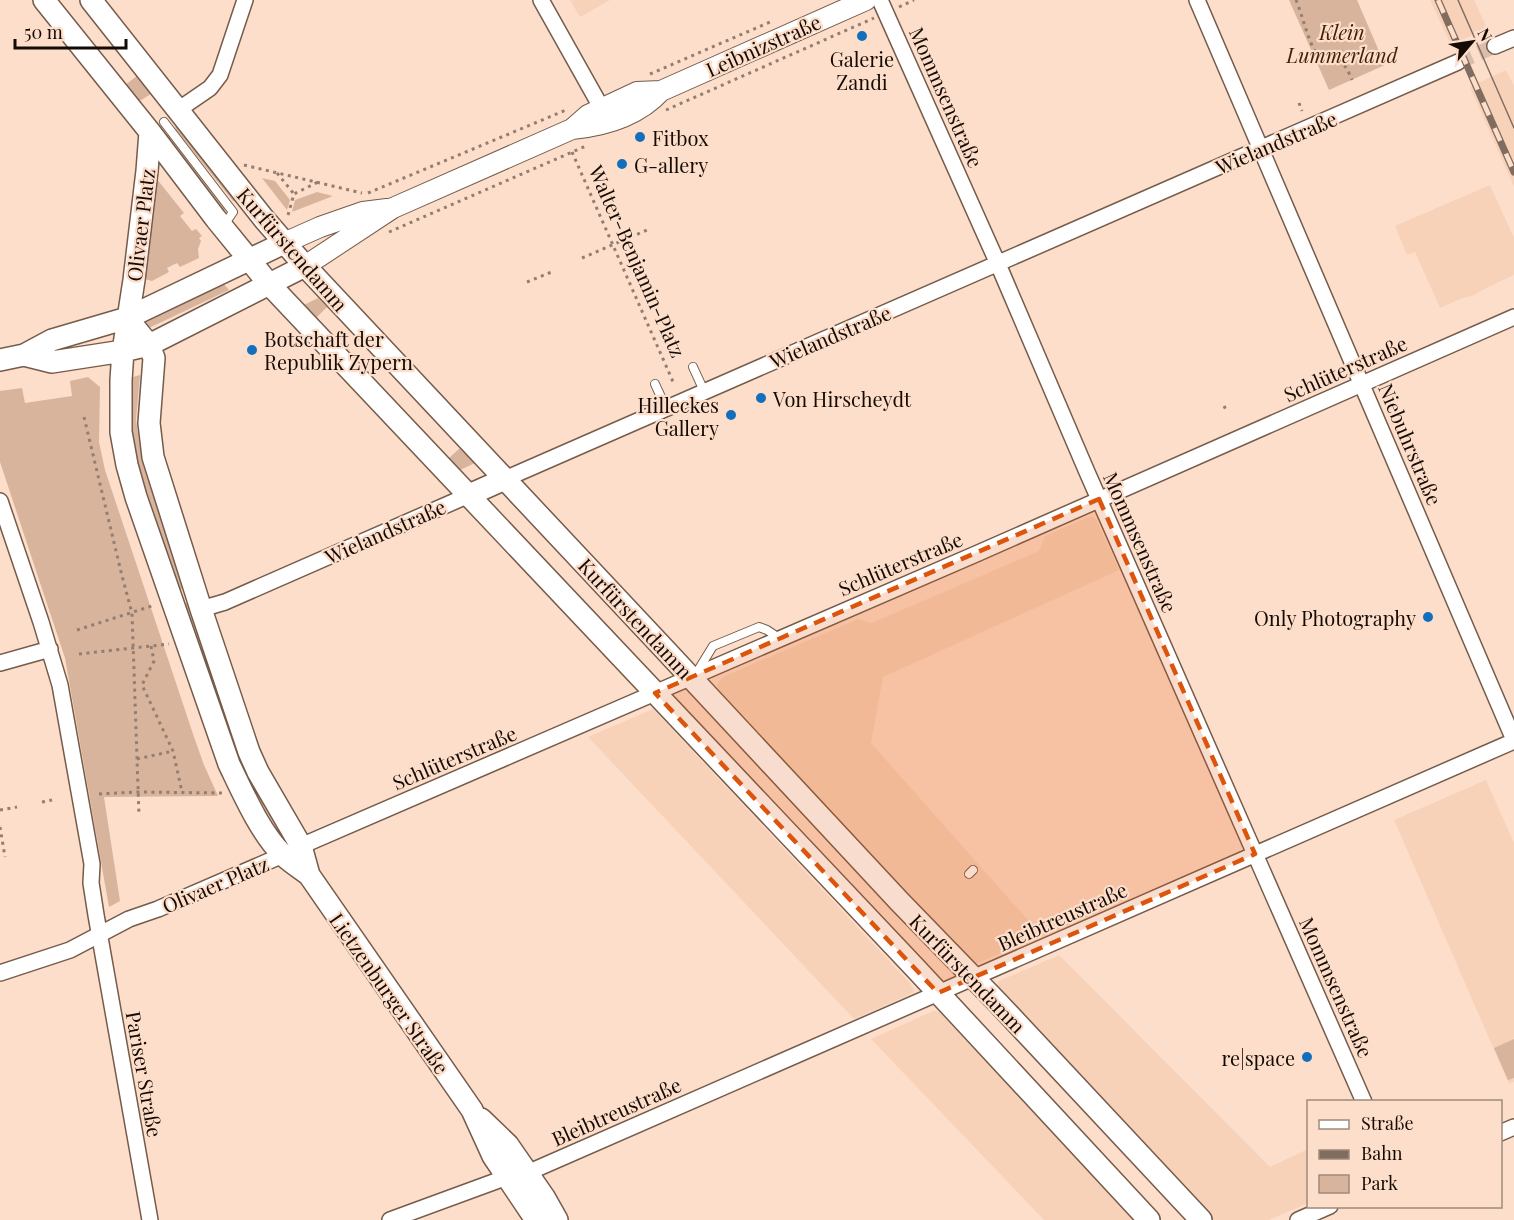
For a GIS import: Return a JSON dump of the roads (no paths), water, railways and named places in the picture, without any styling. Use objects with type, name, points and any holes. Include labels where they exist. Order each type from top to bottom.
[{"type":"main road","name":"Kurfürstendamm","points":[[44,0],[164,121],[235,213],[248,259],[269,284],[1149,1220]]},
{"type":"main road","name":"Kurfürstendamm","points":[[91,0],[164,121],[235,213],[284,243],[693,676],[911,914],[1201,1220]]},
{"type":"main road","name":"Olivaer Platz","points":[[164,121],[147,171],[123,351],[121,432],[136,497],[229,764],[262,827],[292,850]]},
{"type":"main road","name":"Leibnizstraße","points":[[248,259],[284,243]]},
{"type":"main road","name":"Olivaer Platz","points":[[0,360],[24,355],[52,340],[128,318],[248,259]]},
{"type":"main road","name":"Leibnizstraße","points":[[269,284],[305,266]]},
{"type":"main road","name":"Olivaer Platz","points":[[24,355],[52,362],[149,345],[269,284]]},
{"type":"main road","points":[[128,318],[149,345],[154,358],[149,423],[153,456],[249,752],[292,850]]},
{"type":"main road","name":"Wielandstraße","points":[[469,495],[505,479]]},
{"type":"main road","name":"Lietzenburger Straße","points":[[292,850],[472,1110],[493,1156],[536,1220]]},
{"type":"main road","name":"Lietzenburger Straße","points":[[472,1110],[508,1145],[557,1220]]},
{"type":"street","points":[[164,121],[210,88],[220,75],[245,0]]},
{"type":"street","points":[[541,0],[605,115]]},
{"type":"street","name":"Leibnizstraße","points":[[305,266],[393,208],[572,129],[598,126],[605,115],[643,107],[661,91],[866,0]]},
{"type":"street","name":"Mommsenstraße","points":[[880,0],[1364,1100]]},
{"type":"street","name":"Niebuhrstraße","points":[[1197,0],[1514,741]]},
{"type":"street","points":[[1495,46],[1514,38]]},
{"type":"street","name":"Wielandstraße","points":[[505,479],[1458,62]]},
{"type":"street","name":"Leibnizstraße","points":[[284,243],[320,226],[363,212],[393,208]]},
{"type":"street","name":"Schlüterstraße","points":[[292,850],[1514,317]]},
{"type":"street","name":"Wielandstraße","points":[[201,609],[225,602],[469,495]]},
{"type":"street","points":[[0,501],[60,685],[92,864],[91,883],[99,935]]},
{"type":"street","points":[[0,663],[50,649]]},
{"type":"street","name":"Bleibtreustraße","points":[[527,1173],[1514,741]]},
{"type":"street","name":"Olivaer Platz","points":[[0,973],[70,950],[129,919],[158,909],[292,850]]},
{"type":"street","name":"Pariser Straße","points":[[99,935],[150,1220]]},
{"type":"street","points":[[390,1220],[499,1180],[506,1175]]},
{"type":"street","points":[[1298,1220],[1325,1208]]},
{"type":"lane","points":[[693,367],[704,391]]},
{"type":"lane","name":"Walter-Benjamin-Platz","points":[[655,384],[666,408]]},
{"type":"tunnel","points":[[1458,62],[1495,46]]},
{"type":"tram line","points":[[1458,0],[1514,128]]},
{"type":"railway","points":[[1438,0],[1514,172]]},
{"type":"place","name":"Galerie Zandi","points":[[862,36]]},
{"type":"place","name":"Fitbox","points":[[640,137]]},
{"type":"place","name":"G-allery","points":[[622,164]]},
{"type":"place","name":"Botschaft der Republik Zypern","points":[[252,350]]},
{"type":"place","name":"Von Hirscheydt","points":[[761,398]]},
{"type":"place","name":"Hilleckes Gallery","points":[[731,415]]},
{"type":"place","name":"Only Photography","points":[[1428,617]]},
{"type":"place","name":"re|space","points":[[1307,1057]]},
{"type":"park label","name":"Klein Lummerland","points":[[1342,42]]}]
